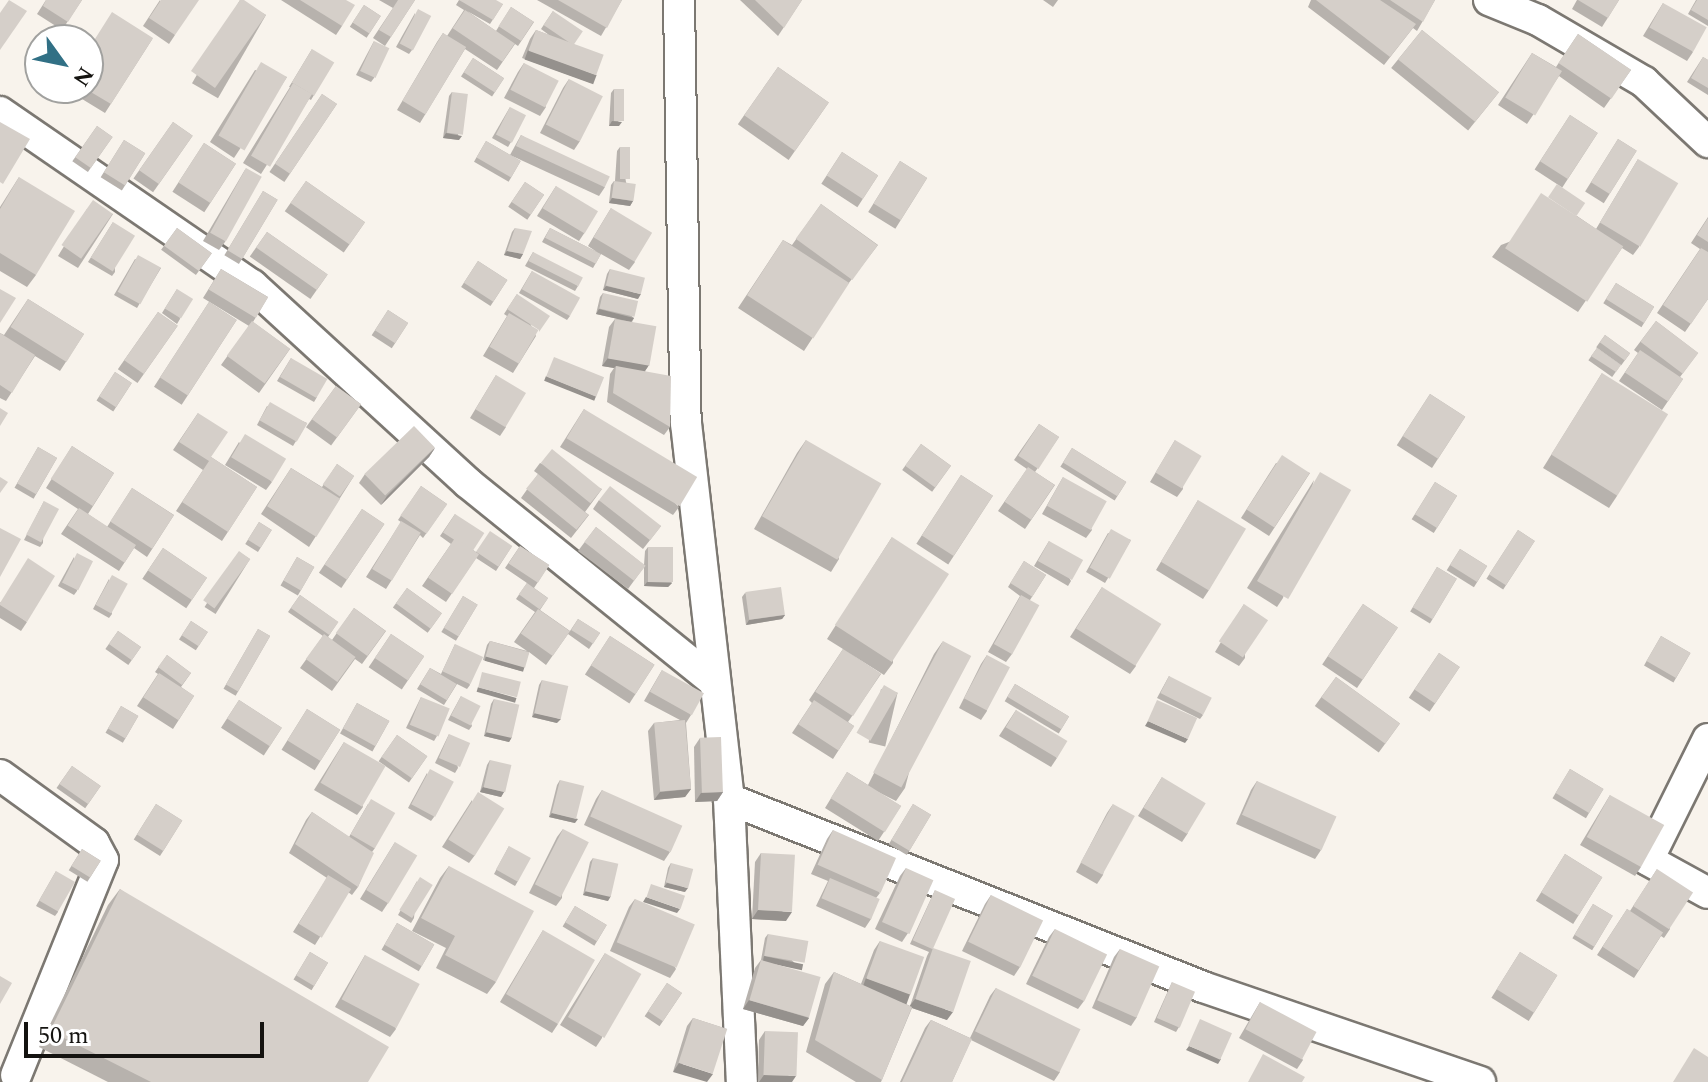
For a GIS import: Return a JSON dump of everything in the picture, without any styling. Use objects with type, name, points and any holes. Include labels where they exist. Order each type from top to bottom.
[{"type":"street","points":[[679,0],[686,423],[713,681],[729,799],[742,1082]]},
{"type":"street","points":[[1489,0],[1644,82],[1706,135]]},
{"type":"street","points":[[0,112],[252,285],[468,483],[713,681]]},
{"type":"street","points":[[1708,739],[1648,860],[1708,893]]},
{"type":"street","points":[[0,775],[94,843],[103,860],[13,1075]]},
{"type":"street","points":[[729,799],[1203,987],[1480,1082]]},
{"type":"building","points":[[9,0],[27,11],[0,50],[0,13]]},
{"type":"building","points":[[46,0],[82,0],[68,22],[43,6]]},
{"type":"building","points":[[161,0],[199,0],[175,35],[149,18]]},
{"type":"building","points":[[240,0],[266,15],[215,88],[191,71]]},
{"type":"building","points":[[300,0],[346,0],[355,5],[342,26]]},
{"type":"building","points":[[398,0],[415,0],[391,37],[379,30]]},
{"type":"building","points":[[459,0],[496,0],[503,4],[493,20]]},
{"type":"building","points":[[558,0],[622,0],[607,28]]},
{"type":"building","points":[[755,0],[802,0],[784,28]]},
{"type":"building","points":[[1316,0],[1380,0],[1416,24],[1390,57]]},
{"type":"building","points":[[1390,0],[1435,0],[1423,22]]},
{"type":"building","points":[[1578,0],[1619,0],[1608,18]]},
{"type":"building","points":[[1697,0],[1708,0],[1708,20],[1691,10]]},
{"type":"building","points":[[1663,3],[1707,27],[1693,52],[1649,27]]},
{"type":"building","points":[[364,5],[381,16],[369,34],[353,23]]},
{"type":"building","points":[[511,7],[534,22],[521,41],[498,26]]},
{"type":"building","points":[[418,9],[431,16],[413,50],[400,43]]},
{"type":"building","points":[[465,10],[515,44],[502,62],[453,28]]},
{"type":"building","points":[[553,11],[583,31],[573,45],[543,25]]},
{"type":"building","points":[[112,12],[153,38],[111,104],[104,100],[104,25]]},
{"type":"building","points":[[536,30],[604,55],[596,75],[528,51]]},
{"type":"building","points":[[1422,30],[1499,92],[1475,122],[1398,60]]},
{"type":"building","points":[[443,33],[466,47],[425,115],[402,101]]},
{"type":"building","points":[[1578,34],[1631,70],[1611,99],[1558,63]]},
{"type":"building","points":[[374,41],[389,48],[375,78],[360,71]]},
{"type":"building","points":[[312,49],[334,62],[314,96],[292,82]]},
{"type":"building","points":[[1532,53],[1562,71],[1535,116],[1505,98]]},
{"type":"building","points":[[1703,57],[1708,60],[1708,88],[1691,78]]},
{"type":"building","points":[[473,58],[504,78],[495,92],[464,72]]},
{"type":"building","points":[[261,62],[287,77],[244,151],[218,136]]},
{"type":"building","points":[[524,63],[559,81],[545,107],[510,90]]},
{"type":"building","points":[[778,67],[829,103],[795,151],[744,115]]},
{"type":"building","points":[[569,79],[603,96],[580,142],[546,124]]},
{"type":"building","points":[[293,83],[312,94],[270,167],[251,156]]},
{"type":"building","points":[[614,89],[624,89],[624,121],[614,121]]},
{"type":"building","points":[[452,92],[468,94],[463,135],[447,133]]},
{"type":"building","points":[[322,94],[337,104],[290,174],[275,164]]},
{"type":"building","points":[[510,107],[526,115],[512,143],[496,135]]},
{"type":"building","points":[[1570,115],[1598,133],[1568,179],[1540,161]]},
{"type":"building","points":[[0,122],[30,139],[3,184],[0,182]]},
{"type":"building","points":[[173,122],[193,136],[159,184],[139,170]]},
{"type":"building","points":[[97,126],[113,137],[91,168],[75,157]]},
{"type":"building","points":[[521,135],[610,176],[605,187],[516,146]]},
{"type":"building","points":[[1618,139],[1637,151],[1610,194],[1591,182]]},
{"type":"building","points":[[124,140],[145,153],[125,185],[104,172]]},
{"type":"building","points":[[486,141],[521,161],[511,177],[476,157]]},
{"type":"building","points":[[204,143],[236,164],[210,203],[178,182]]},
{"type":"building","points":[[620,147],[630,147],[630,179],[620,179]]},
{"type":"building","points":[[842,152],[878,175],[863,199],[827,175]]},
{"type":"building","points":[[1638,159],[1678,183],[1640,247],[1600,222]]},
{"type":"building","points":[[900,161],[927,178],[901,220],[874,203]]},
{"type":"building","points":[[246,168],[262,177],[226,241],[210,233]]},
{"type":"building","points":[[19,177],[75,211],[36,275],[0,253],[0,209]]},
{"type":"building","points":[[306,181],[365,222],[349,244],[291,203]]},
{"type":"building","points":[[614,181],[636,184],[633,201],[612,198]]},
{"type":"building","points":[[525,182],[544,195],[531,215],[512,202]]},
{"type":"building","points":[[1557,184],[1585,203],[1576,216],[1548,197]]},
{"type":"building","points":[[556,186],[598,211],[585,234],[543,208]]},
{"type":"building","points":[[263,191],[278,200],[242,259],[227,250]]},
{"type":"building","points":[[1541,193],[1623,246],[1587,302],[1505,248]]},
{"type":"building","points":[[93,200],[113,214],[81,259],[61,245]]},
{"type":"building","points":[[821,204],[878,245],[852,280],[796,239]]},
{"type":"building","points":[[611,208],[652,233],[635,262],[593,237]]},
{"type":"building","points":[[1708,218],[1708,242],[1697,235]]},
{"type":"building","points":[[113,222],[135,236],[113,271],[91,258]]},
{"type":"building","points":[[177,228],[212,253],[199,271],[164,246]]},
{"type":"building","points":[[515,228],[532,231],[523,254],[507,251]]},
{"type":"building","points":[[550,228],[601,254],[596,264],[545,238]]},
{"type":"building","points":[[267,232],[328,274],[317,290],[256,248]]},
{"type":"building","points":[[783,240],[849,283],[813,338],[747,295]]},
{"type":"building","points":[[1701,248],[1708,252],[1708,299],[1691,324],[1663,305]]},
{"type":"building","points":[[533,252],[583,277],[578,286],[528,261]]},
{"type":"building","points":[[138,255],[161,268],[140,304],[118,292]]},
{"type":"building","points":[[478,261],[507,280],[493,302],[464,283]]},
{"type":"building","points":[[221,269],[268,297],[256,318],[209,290]]},
{"type":"building","points":[[610,269],[645,278],[641,294],[606,285]]},
{"type":"building","points":[[532,271],[580,298],[570,316],[522,289]]},
{"type":"building","points":[[1616,283],[1654,307],[1644,323],[1606,299]]},
{"type":"building","points":[[0,289],[16,298],[0,323]]},
{"type":"building","points":[[177,289],[193,299],[181,319],[165,309]]},
{"type":"building","points":[[603,293],[638,301],[634,317],[599,309]]},
{"type":"building","points":[[517,294],[550,316],[539,332],[507,309]]},
{"type":"building","points":[[28,299],[84,334],[66,362],[11,327]]},
{"type":"building","points":[[209,302],[237,320],[188,395],[160,377]]},
{"type":"building","points":[[388,310],[408,323],[395,343],[375,330]]},
{"type":"building","points":[[158,312],[178,326],[144,374],[124,360]]},
{"type":"building","points":[[509,313],[538,330],[519,364],[490,347]]},
{"type":"building","points":[[615,319],[656,326],[649,366],[608,358]]},
{"type":"building","points":[[252,321],[290,349],[265,383],[227,356]]},
{"type":"building","points":[[1656,321],[1698,353],[1683,374],[1640,342]]},
{"type":"building","points":[[0,333],[35,355],[12,393],[0,385]]},
{"type":"building","points":[[1605,335],[1630,353],[1625,361],[1600,342]]},
{"type":"building","points":[[1597,348],[1621,365],[1616,372],[1591,356]]},
{"type":"building","points":[[1640,350],[1683,379],[1668,401],[1625,372]]},
{"type":"building","points":[[554,357],[604,377],[596,397],[546,376]]},
{"type":"building","points":[[291,358],[327,379],[316,398],[280,377]]},
{"type":"building","points":[[616,366],[671,376],[670,427],[613,393]]},
{"type":"building","points":[[115,372],[132,383],[116,407],[99,396]]},
{"type":"building","points":[[1602,373],[1668,414],[1617,496],[1551,454]]},
{"type":"building","points":[[496,375],[526,393],[505,427],[475,409]]},
{"type":"building","points":[[336,386],[361,404],[337,437],[312,419]]},
{"type":"building","points":[[1430,394],[1465,417],[1438,459],[1403,436]]},
{"type":"building","points":[[270,402],[307,424],[297,442],[260,420]]},
{"type":"building","points":[[0,408],[8,413],[0,426]]},
{"type":"building","points":[[584,409],[697,477],[680,506],[566,438]]},
{"type":"building","points":[[198,413],[228,432],[211,457],[257,487],[228,532],[182,502],[209,461],[179,442]]},
{"type":"building","points":[[1039,424],[1059,437],[1038,469],[1018,456]]},
{"type":"building","points":[[414,426],[435,448],[385,496],[364,474]]},
{"type":"building","points":[[245,434],[286,459],[272,482],[231,457]]},
{"type":"building","points":[[806,440],[881,484],[837,560],[762,516]]},
{"type":"building","points":[[1175,440],[1202,456],[1182,489],[1155,473]]},
{"type":"building","points":[[921,444],[951,466],[935,488],[905,466]]},
{"type":"building","points":[[72,446],[114,473],[93,506],[51,479]]},
{"type":"building","points":[[38,447],[57,458],[36,494],[17,483]]},
{"type":"building","points":[[1072,448],[1126,482],[1117,496],[1063,462]]},
{"type":"building","points":[[552,449],[602,489],[590,503],[541,463]]},
{"type":"building","points":[[1282,455],[1310,473],[1274,527],[1247,510]]},
{"type":"building","points":[[337,464],[354,476],[340,497],[323,484]]},
{"type":"building","points":[[1028,467],[1055,485],[1031,520],[1005,502]]},
{"type":"building","points":[[291,468],[340,499],[316,537],[267,506]]},
{"type":"building","points":[[1320,472],[1351,490],[1288,599],[1257,581]]},
{"type":"building","points":[[538,474],[589,515],[577,530],[526,489]]},
{"type":"building","points":[[961,475],[993,496],[954,556],[922,535]]},
{"type":"building","points":[[0,477],[8,482],[0,493]]},
{"type":"building","points":[[1063,477],[1107,501],[1091,530],[1047,506]]},
{"type":"building","points":[[1435,482],[1457,496],[1437,528],[1415,514]]},
{"type":"building","points":[[421,486],[447,504],[427,534],[400,515]]},
{"type":"building","points":[[610,486],[661,526],[650,540],[599,500]]},
{"type":"building","points":[[132,488],[174,515],[152,549],[110,522]]},
{"type":"building","points":[[1198,500],[1246,529],[1209,591],[1161,562]]},
{"type":"building","points":[[44,501],[59,509],[41,543],[26,535]]},
{"type":"building","points":[[79,508],[136,545],[125,563],[68,526]]},
{"type":"building","points":[[362,509],[384,524],[347,580],[325,565]]},
{"type":"building","points":[[455,514],[484,533],[472,552],[443,532]]},
{"type":"building","points":[[401,521],[421,533],[392,581],[372,569]]},
{"type":"building","points":[[259,522],[272,530],[261,548],[248,540]]},
{"type":"building","points":[[596,527],[646,566],[634,581],[584,542]]},
{"type":"building","points":[[0,528],[21,539],[0,577]]},
{"type":"building","points":[[1111,529],[1131,540],[1110,579],[1090,567]]},
{"type":"building","points":[[1518,530],[1535,541],[1506,585],[1489,574]]},
{"type":"building","points":[[490,531],[512,546],[498,567],[476,552]]},
{"type":"building","points":[[892,537],[949,574],[892,662],[835,625]]},
{"type":"building","points":[[455,538],[479,554],[452,594],[428,578]]},
{"type":"building","points":[[1049,541],[1083,560],[1072,580],[1038,561]]},
{"type":"building","points":[[520,546],[549,565],[538,583],[509,564]]},
{"type":"building","points":[[648,547],[673,547],[673,582],[648,582]]},
{"type":"building","points":[[163,548],[207,578],[192,600],[148,570]]},
{"type":"building","points":[[1460,549],[1487,566],[1477,582],[1450,565]]},
{"type":"building","points":[[239,551],[250,559],[214,609],[203,600]]},
{"type":"building","points":[[77,553],[93,561],[78,591],[62,582]]},
{"type":"building","points":[[297,557],[314,567],[301,590],[284,580]]},
{"type":"building","points":[[28,558],[55,576],[27,622],[0,603]]},
{"type":"building","points":[[1024,561],[1046,575],[1032,597],[1010,583]]},
{"type":"building","points":[[1437,567],[1457,579],[1433,619],[1413,607]]},
{"type":"building","points":[[112,575],[128,584],[111,613],[96,605]]},
{"type":"building","points":[[527,583],[548,598],[540,610],[519,594]]},
{"type":"building","points":[[781,587],[785,615],[749,620],[745,592]]},
{"type":"building","points":[[1102,587],[1161,624],[1135,666],[1076,629]]},
{"type":"building","points":[[407,588],[442,613],[431,629],[396,603]]},
{"type":"building","points":[[300,595],[339,622],[329,635],[291,608]]},
{"type":"building","points":[[1021,595],[1039,605],[1012,654],[994,644]]},
{"type":"building","points":[[463,596],[478,605],[459,636],[444,628]]},
{"type":"building","points":[[1244,604],[1268,620],[1243,658],[1219,641]]},
{"type":"building","points":[[1363,604],[1398,627],[1363,680],[1328,656]]},
{"type":"building","points":[[354,608],[386,631],[367,656],[336,633]]},
{"type":"building","points":[[538,609],[570,631],[553,656],[521,634]]},
{"type":"building","points":[[578,619],[600,633],[593,644],[571,630]]},
{"type":"building","points":[[191,621],[208,632],[199,646],[182,635]]},
{"type":"building","points":[[258,629],[270,636],[238,691],[226,684]]},
{"type":"building","points":[[118,631],[141,647],[132,660],[109,644]]},
{"type":"building","points":[[324,634],[356,657],[337,682],[306,659]]},
{"type":"building","points":[[391,634],[424,656],[408,680],[375,658]]},
{"type":"building","points":[[610,636],[654,665],[635,694],[591,665]]},
{"type":"building","points":[[1661,636],[1690,653],[1676,678],[1646,661]]},
{"type":"building","points":[[490,641],[529,652],[525,668],[486,656]]},
{"type":"building","points":[[943,641],[971,656],[901,788],[873,773]]},
{"type":"building","points":[[455,644],[483,657],[470,684],[442,671]]},
{"type":"building","points":[[843,649],[881,674],[853,716],[815,692]]},
{"type":"building","points":[[1439,653],[1460,667],[1435,703],[1414,689]]},
{"type":"building","points":[[167,655],[191,673],[182,685],[158,667]]},
{"type":"building","points":[[987,655],[1010,667],[987,710],[964,698]]},
{"type":"building","points":[[430,668],[457,684],[447,700],[420,684]]},
{"type":"building","points":[[662,670],[704,693],[692,715],[650,692]]},
{"type":"building","points":[[482,672],[521,682],[517,697],[478,688]]},
{"type":"building","points":[[159,673],[194,696],[178,720],[143,697]]},
{"type":"building","points":[[1169,676],[1212,698],[1203,715],[1160,693]]},
{"type":"building","points":[[1336,677],[1400,723],[1385,744],[1321,697]]},
{"type":"building","points":[[542,680],[568,686],[561,719],[534,713]]},
{"type":"building","points":[[1015,684],[1069,716],[1061,729],[1007,697]]},
{"type":"building","points":[[884,685],[898,693],[870,741],[856,733]]},
{"type":"building","points":[[461,696],[481,706],[471,726],[451,716]]},
{"type":"building","points":[[421,697],[450,709],[439,736],[410,725]]},
{"type":"building","points":[[494,699],[519,705],[512,738],[486,732]]},
{"type":"building","points":[[239,700],[282,728],[270,746],[227,718]]},
{"type":"building","points":[[814,700],[854,726],[838,750],[798,724]]},
{"type":"building","points":[[1157,700],[1197,718],[1188,739],[1148,721]]},
{"type":"building","points":[[357,703],[389,721],[375,746],[343,728]]},
{"type":"building","points":[[121,706],[138,716],[125,739],[108,729]]},
{"type":"building","points":[[307,709],[340,730],[320,761],[287,740]]},
{"type":"building","points":[[1016,710],[1067,741],[1057,758],[1006,727]]},
{"type":"building","points":[[685,720],[691,789],[660,791],[654,723]]},
{"type":"building","points":[[449,734],[470,743],[460,767],[439,758]]},
{"type":"building","points":[[397,735],[427,756],[412,778],[382,757]]},
{"type":"building","points":[[721,737],[723,792],[702,793],[700,738]]},
{"type":"building","points":[[344,742],[386,766],[362,807],[320,783]]},
{"type":"building","points":[[490,760],[511,765],[505,792],[484,787]]},
{"type":"building","points":[[72,766],[101,786],[88,804],[59,784]]},
{"type":"building","points":[[430,769],[454,782],[435,817],[411,804]]},
{"type":"building","points":[[1570,769],[1603,789],[1589,813],[1556,793]]},
{"type":"building","points":[[847,772],[901,806],[885,832],[831,798]]},
{"type":"building","points":[[1162,777],[1206,803],[1187,834],[1143,808]]},
{"type":"building","points":[[560,780],[584,786],[576,819],[552,813]]},
{"type":"building","points":[[1257,781],[1336,816],[1321,850],[1242,815]]},
{"type":"building","points":[[602,790],[682,826],[671,852],[590,816]]},
{"type":"building","points":[[478,792],[504,808],[475,856],[448,839]]},
{"type":"building","points":[[1610,795],[1664,825],[1641,867],[1587,837]]},
{"type":"building","points":[[371,799],[395,813],[375,849],[350,835]]},
{"type":"building","points":[[156,804],[182,820],[163,851],[137,835]]},
{"type":"building","points":[[913,804],[931,815],[909,851],[891,840]]},
{"type":"building","points":[[1113,804],[1135,816],[1102,875],[1081,863]]},
{"type":"building","points":[[312,812],[374,853],[358,887],[295,844]]},
{"type":"building","points":[[563,829],[589,842],[561,897],[535,884]]},
{"type":"building","points":[[833,830],[896,858],[881,893],[818,865]]},
{"type":"building","points":[[395,842],[417,855],[388,903],[366,890]]},
{"type":"building","points":[[509,846],[531,858],[518,882],[496,870]]},
{"type":"building","points":[[82,849],[101,861],[90,878],[71,866]]},
{"type":"building","points":[[761,853],[795,855],[792,912],[758,910]]},
{"type":"building","points":[[1565,854],[1602,877],[1578,915],[1541,892]]},
{"type":"building","points":[[593,858],[618,864],[611,897],[585,891]]},
{"type":"building","points":[[671,863],[693,869],[688,888],[666,882]]},
{"type":"building","points":[[449,866],[534,911],[496,982],[445,955],[455,936],[421,918]]},
{"type":"building","points":[[906,868],[933,880],[909,934],[882,922]]},
{"type":"building","points":[[1657,869],[1693,892],[1669,929],[1633,906]]},
{"type":"building","points":[[56,871],[75,882],[58,911],[39,900]]},
{"type":"building","points":[[328,875],[351,889],[322,938],[299,924]]},
{"type":"building","points":[[420,877],[433,885],[412,918],[399,910]]},
{"type":"building","points":[[830,878],[880,899],[871,919],[821,898]]},
{"type":"building","points":[[651,884],[685,896],[680,909],[646,897]]},
{"type":"building","points":[[120,889],[389,1047],[368,1082],[151,1082],[50,1031]]},
{"type":"building","points":[[935,890],[955,899],[933,949],[913,940]]},
{"type":"building","points":[[991,895],[1043,920],[1020,967],[968,942]]},
{"type":"building","points":[[635,899],[695,924],[676,968],[617,942]]},
{"type":"building","points":[[1593,904],[1613,916],[1594,947],[1574,935]]},
{"type":"building","points":[[575,906],[607,925],[597,941],[565,922]]},
{"type":"building","points":[[1627,909],[1663,932],[1639,970],[1602,947]]},
{"type":"building","points":[[397,923],[434,944],[422,966],[384,945]]},
{"type":"building","points":[[1055,929],[1107,954],[1084,1001],[1032,976]]},
{"type":"building","points":[[543,930],[595,960],[558,1024],[506,994]]},
{"type":"building","points":[[768,934],[808,941],[805,963],[764,956]]},
{"type":"building","points":[[880,941],[924,957],[910,995],[866,979]]},
{"type":"building","points":[[933,948],[971,961],[953,1012],[915,999]]},
{"type":"building","points":[[1120,949],[1159,966],[1137,1018],[1097,1000]]},
{"type":"building","points":[[310,952],[328,963],[314,986],[296,975]]},
{"type":"building","points":[[1520,952],[1557,975],[1534,1013],[1497,989]]},
{"type":"building","points":[[605,953],[641,974],[604,1038],[568,1017]]},
{"type":"building","points":[[365,955],[420,984],[396,1028],[342,999]]},
{"type":"building","points":[[761,960],[821,977],[809,1017],[749,1000]]},
{"type":"building","points":[[834,972],[912,1007],[882,1080],[815,1040]]},
{"type":"building","points":[[0,976],[12,983],[0,1004]]},
{"type":"building","points":[[1172,982],[1195,992],[1180,1028],[1157,1018]]},
{"type":"building","points":[[667,983],[682,993],[663,1021],[648,1011]]},
{"type":"building","points":[[996,988],[1080,1029],[1059,1072],[975,1031]]},
{"type":"building","points":[[1260,1002],[1317,1032],[1302,1059],[1245,1029]]},
{"type":"building","points":[[693,1018],[727,1029],[713,1074],[678,1063]]},
{"type":"building","points":[[1200,1019],[1232,1033],[1220,1060],[1188,1045]]},
{"type":"building","points":[[931,1020],[972,1039],[952,1082],[902,1082]]},
{"type":"building","points":[[765,1031],[798,1032],[796,1076],[763,1075]]},
{"type":"building","points":[[1694,1048],[1708,1057],[1708,1082],[1673,1082]]},
{"type":"building","points":[[1263,1054],[1305,1077],[1302,1082],[1248,1082]]}]
